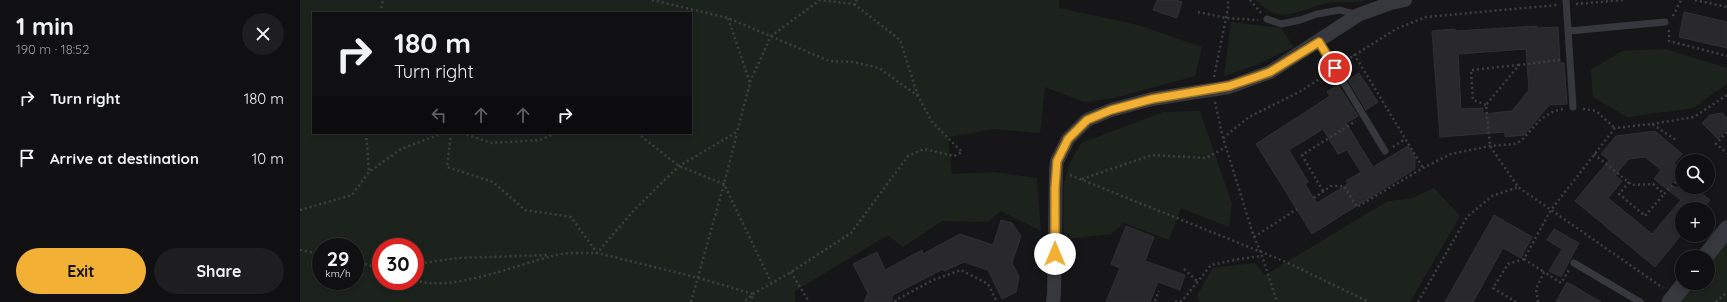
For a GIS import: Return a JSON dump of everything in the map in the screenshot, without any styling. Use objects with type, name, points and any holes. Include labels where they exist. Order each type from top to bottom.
[{"type":"street","points":[[1053,302],[1057,161],[1068,139],[1087,120],[1111,110],[1152,99],[1236,84],[1270,72],[1319,42],[1358,15],[1390,3],[1405,0]]},
{"type":"street","points":[[1710,250],[1727,229]]},
{"type":"lane","points":[[1567,2],[1573,107]]},
{"type":"lane","points":[[1267,19],[1281,24],[1300,20],[1317,14],[1340,10],[1358,15]]},
{"type":"lane","points":[[1569,31],[1668,24]]},
{"type":"lane","points":[[1319,42],[1385,151]]},
{"type":"lane","points":[[1574,263],[1640,302]]},
{"type":"path","points":[[380,12],[383,0]]},
{"type":"path","points":[[652,0],[728,18],[829,60],[853,62],[879,68],[918,96]]},
{"type":"path","points":[[691,302],[699,278],[750,83],[771,36],[820,0],[854,4],[900,40],[918,96],[932,122],[962,152],[954,156],[924,150],[908,156],[852,233],[791,272],[771,282],[744,302]]},
{"type":"path","points":[[854,4],[857,0]]},
{"type":"path","points":[[1214,77],[1226,18],[1228,0]]},
{"type":"path","points":[[1250,0],[1267,19]]},
{"type":"path","points":[[1223,138],[1249,117],[1301,91],[1354,54],[1396,29],[1426,17],[1567,2],[1623,0]]},
{"type":"path","points":[[1681,0],[1668,24],[1669,41],[1727,56]]},
{"type":"path","points":[[1695,0],[1727,7]]},
{"type":"path","points":[[1198,12],[1226,18],[1251,20],[1267,19]]},
{"type":"path","points":[[728,18],[750,83]]},
{"type":"path","points":[[1354,54],[1423,168]]},
{"type":"path","points":[[1486,105],[1473,100],[1471,70],[1570,58]]},
{"type":"path","points":[[1519,65],[1486,105],[1490,146],[1518,187],[1677,294]]},
{"type":"path","points":[[1516,302],[1493,288],[1508,264],[1524,259],[1551,210],[1615,128],[1694,117],[1727,95]]},
{"type":"path","points":[[1214,100],[1223,138],[1254,237],[1260,250],[1277,302]]},
{"type":"path","points":[[1314,198],[1331,186],[1344,186],[1357,207],[1423,168],[1451,154],[1490,146],[1514,144],[1521,141],[1541,119],[1554,111],[1573,107],[1596,111],[1615,128]]},
{"type":"path","points":[[1323,191],[1302,155],[1364,116]]},
{"type":"path","points":[[1652,124],[1676,140]]},
{"type":"path","points":[[598,252],[635,209],[679,166],[737,132]]},
{"type":"path","points":[[1727,132],[1716,144],[1727,153]]},
{"type":"path","points":[[366,134],[369,172]]},
{"type":"path","points":[[300,210],[352,195],[369,172],[401,149],[439,134]]},
{"type":"path","points":[[451,134],[447,167],[494,182],[525,210],[571,217],[598,252]]},
{"type":"path","points":[[465,134],[491,143],[540,140],[554,134]]},
{"type":"path","points":[[638,134],[679,166],[724,184],[771,282]]},
{"type":"path","points":[[1082,179],[1152,155],[1206,158],[1226,147]]},
{"type":"path","points":[[1594,154],[1632,185],[1653,184],[1664,194]]},
{"type":"path","points":[[1056,170],[1260,250],[1369,302]]},
{"type":"path","points":[[1629,182],[1619,194],[1645,216],[1675,182]]},
{"type":"path","points":[[1418,302],[1467,217],[1492,196],[1518,187]]},
{"type":"path","points":[[1254,237],[1297,209]]},
{"type":"path","points":[[300,250],[312,252]]},
{"type":"path","points":[[424,263],[458,258],[598,252],[699,278],[753,294]]},
{"type":"path","points":[[424,284],[469,280],[554,255]]},
{"type":"path","points":[[1175,302],[1182,301],[1211,265],[1261,256]]},
{"type":"path","points":[[1524,259],[1561,283],[1574,263]]},
{"type":"path","points":[[1184,269],[1197,282]]},
{"type":"path","points":[[896,302],[896,300],[933,280],[961,270],[988,284],[997,302]]},
{"type":"path","points":[[791,272],[809,302]]},
{"type":"path","points":[[1538,302],[1536,289],[1544,272]]},
{"type":"path","points":[[1156,302],[1159,291]]},
{"type":"path","points":[[1716,302],[1727,292]]},
{"type":"path","points":[[751,302],[753,294]]},
{"type":"shaded area","points":[[300,0],[1059,0],[1059,8],[1138,25],[1202,47],[1195,76],[1114,98],[1084,102],[1045,87],[1040,133],[994,129],[948,137],[952,174],[995,172],[1037,178],[1041,231],[1001,211],[988,222],[942,221],[903,247],[888,235],[795,291],[795,302],[300,302]]},
{"type":"shaded area","points":[[1256,0],[1369,0],[1358,2],[1326,3],[1295,13],[1282,14],[1269,11]]},
{"type":"shaded area","points":[[1231,22],[1281,28],[1294,47],[1258,64],[1224,76]]},
{"type":"shaded area","points":[[1665,49],[1727,68],[1727,83],[1694,108],[1627,117],[1593,97],[1591,70],[1622,51]]},
{"type":"shaded area","points":[[1200,111],[1232,204],[1229,227],[1181,208],[1169,240],[1124,223],[1111,234],[1063,239],[1064,183],[1069,165],[1081,143],[1163,112]]},
{"type":"shaded area","points":[[1434,188],[1460,216],[1410,302],[1200,302],[1197,295],[1213,268],[1255,263],[1265,275],[1388,201],[1410,199]]},
{"type":"shaded area","points":[[1727,243],[1727,302],[1679,302],[1688,290],[1715,290],[1715,258]]},
{"type":"building","points":[[1157,0],[1176,0],[1182,2],[1177,18],[1153,10]]},
{"type":"building","points":[[1684,12],[1727,22],[1727,48],[1679,37]]},
{"type":"building","points":[[1537,26],[1537,28],[1558,27],[1560,63],[1564,63],[1567,104],[1549,105],[1524,135],[1505,137],[1505,132],[1440,137],[1432,31],[1455,29],[1455,31]],"holes":[[[1526,49],[1529,90],[1512,111],[1483,114],[1483,108],[1461,109],[1458,54]]]},
{"type":"building","points":[[1359,73],[1378,102],[1366,110],[1348,80]]},
{"type":"building","points":[[1338,85],[1358,116],[1346,123],[1373,167],[1408,146],[1415,157],[1415,169],[1312,234],[1256,144],[1330,96],[1327,92]],"holes":[[[1323,129],[1338,154],[1347,150],[1361,172],[1346,181],[1348,184],[1317,203],[1305,184],[1308,182],[1289,150]]]},
{"type":"building","points":[[1722,113],[1727,118],[1727,129],[1718,139],[1702,123],[1710,115]]},
{"type":"building","points":[[1655,131],[1682,154],[1675,154],[1675,179],[1668,187],[1675,187],[1675,194],[1703,194],[1710,200],[1708,202],[1679,202],[1681,200],[1654,179],[1661,170],[1645,157],[1629,159],[1615,175],[1622,181],[1608,198],[1652,234],[1675,207],[1675,242],[1655,267],[1575,201],[1609,160],[1601,154],[1616,136]]},
{"type":"building","points":[[1494,215],[1532,237],[1521,258],[1503,248],[1473,302],[1445,302]]},
{"type":"building","points":[[1001,220],[1012,223],[1021,236],[1012,263],[1019,277],[1016,292],[1002,299],[988,270],[964,262],[944,271],[943,269],[893,295],[891,302],[864,302],[868,293],[853,264],[877,252],[885,270],[922,250],[923,254],[960,234],[993,245]]},
{"type":"building","points":[[1126,226],[1154,237],[1145,261],[1185,275],[1180,290],[1158,282],[1150,302],[1106,302],[1120,268],[1111,264]]},
{"type":"building","points":[[1554,229],[1579,243],[1561,277],[1549,271],[1562,249],[1547,240]]},
{"type":"building","points":[[1567,282],[1601,302],[1556,302]]},
{"type":"route","points":[[1055,254],[1055,188],[1057,161],[1068,139],[1087,120],[1111,110],[1152,99],[1229,86],[1256,77],[1270,72],[1319,42],[1335,68]]}]
